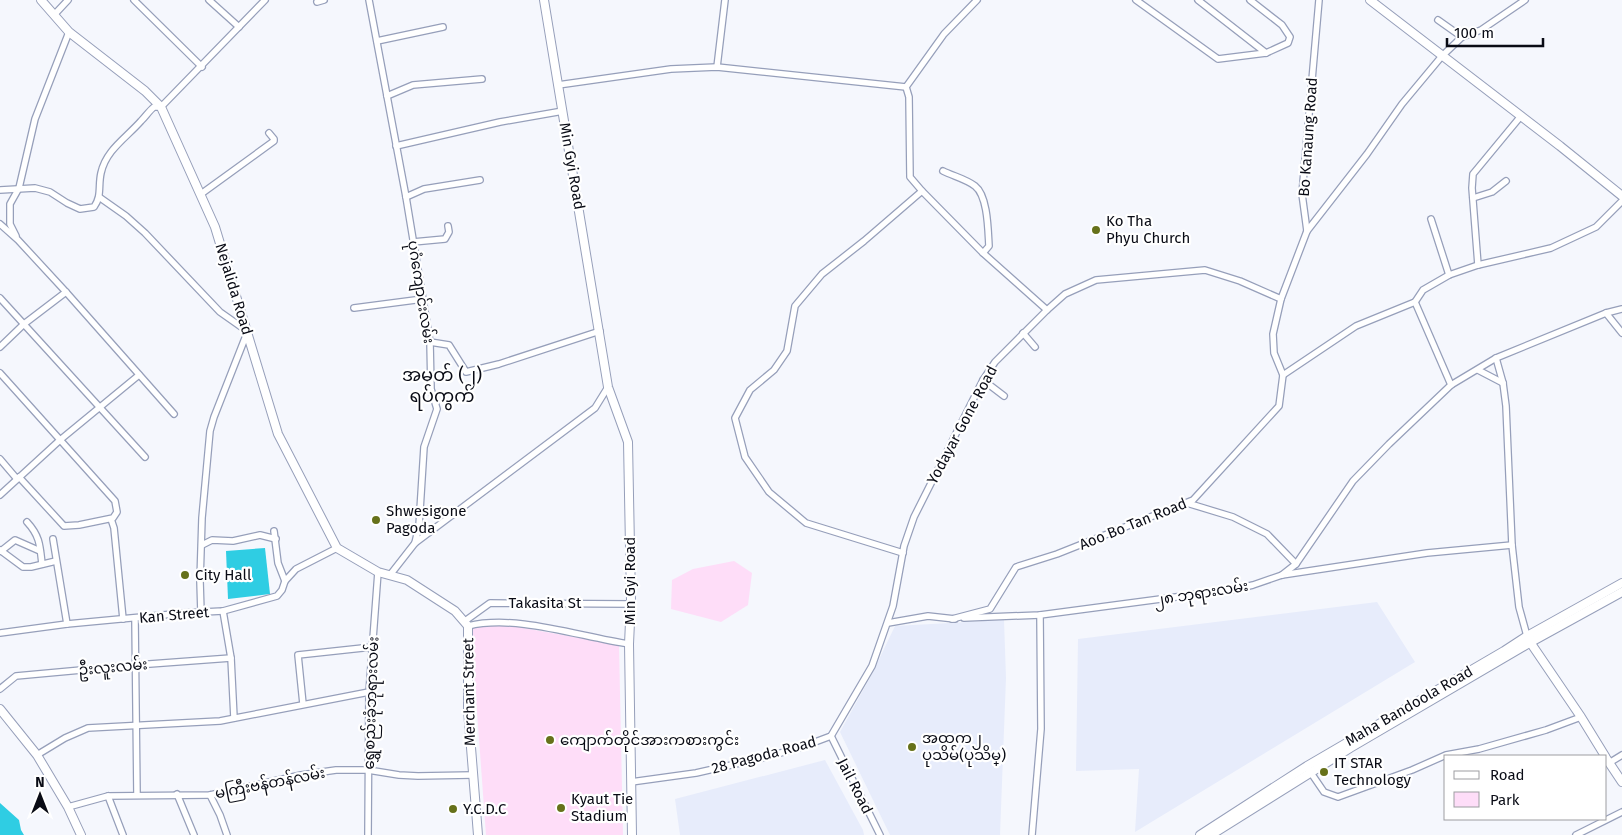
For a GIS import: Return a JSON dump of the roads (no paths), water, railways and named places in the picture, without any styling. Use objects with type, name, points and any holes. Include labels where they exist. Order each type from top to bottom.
[{"type":"main road","name":"Nejalida Road","points":[[41,0],[69,32],[145,91],[161,107],[215,227],[278,434],[337,548]]},
{"type":"main road","name":"Min Gyi Road","points":[[544,0],[608,387],[628,442],[632,835]]},
{"type":"main road","points":[[1370,0],[1622,196]]},
{"type":"main road","points":[[337,548],[378,572],[390,575]]},
{"type":"main road","name":"Merchant Street","points":[[390,575],[408,580],[455,611],[466,624],[468,710],[478,835]]},
{"type":"main road","name":"Maha Bandoola Road","points":[[1200,835],[1622,583]]},
{"type":"main road","name":"Maha Bandoola Road","points":[[1529,639],[1622,592]]},
{"type":"main road","points":[[1529,639],[1605,755]]},
{"type":"main road","points":[[0,709],[37,755],[68,807],[80,835]]},
{"type":"main road","points":[[1607,759],[1622,782]]},
{"type":"main road","name":"Maha Bandoola Road","points":[[1211,835],[1308,769]]},
{"type":"street","points":[[54,15],[68,0]]},
{"type":"street","points":[[134,0],[202,67]]},
{"type":"street","points":[[210,0],[239,27]]},
{"type":"street","points":[[0,190],[35,188],[50,192],[80,209],[94,208],[99,201],[100,174],[109,154],[142,121],[149,111],[154,107],[161,107],[202,67],[265,0]]},
{"type":"street","points":[[317,2],[324,0]]},
{"type":"street","name":"ပုဂံကျောင်းလမ်း","points":[[369,0],[423,299],[430,342],[432,389],[437,409],[424,447],[419,526],[414,543],[390,575]]},
{"type":"street","points":[[717,67],[725,0]]},
{"type":"street","points":[[906,87],[944,34],[977,0]]},
{"type":"street","points":[[1136,0],[1218,59],[1266,53],[1288,43],[1290,37],[1282,25],[1250,0]]},
{"type":"street","points":[[1198,0],[1266,53]]},
{"type":"street","name":"Bo Kanaung Road","points":[[1281,299],[1307,231],[1302,194],[1319,0]]},
{"type":"street","points":[[1307,231],[1367,154],[1402,104],[1442,56],[1462,37],[1481,30],[1525,0]]},
{"type":"street","points":[[1438,20],[1462,37]]},
{"type":"street","points":[[377,41],[443,27]]},
{"type":"street","points":[[18,240],[10,224],[10,204],[19,188],[34,119],[69,32]]},
{"type":"street","points":[[558,85],[671,69],[717,67],[906,87]]},
{"type":"street","points":[[387,96],[413,85],[482,79]]},
{"type":"street","points":[[906,87],[909,97],[910,177],[983,253],[1046,310]]},
{"type":"street","points":[[396,146],[500,122],[563,112]]},
{"type":"street","points":[[1478,266],[1472,188],[1474,174],[1521,116]]},
{"type":"street","points":[[201,194],[274,141],[269,133]]},
{"type":"street","points":[[943,171],[976,186],[982,198],[987,218],[989,246],[983,253]]},
{"type":"street","points":[[406,197],[424,189],[480,180]]},
{"type":"street","points":[[1473,198],[1492,192],[1506,181]]},
{"type":"street","points":[[903,553],[806,523],[769,492],[745,457],[735,418],[750,390],[774,370],[787,351],[795,306],[822,274],[922,191]]},
{"type":"street","points":[[99,197],[126,216],[145,233],[220,312],[247,332],[210,431],[203,510],[200,580],[201,613]]},
{"type":"street","points":[[1283,375],[1356,326],[1415,302],[1423,290],[1449,275],[1551,248],[1596,227],[1622,201]]},
{"type":"street","points":[[1431,219],[1449,275]]},
{"type":"street","points":[[0,224],[18,240],[66,292],[174,414]]},
{"type":"street","points":[[413,242],[445,239],[449,232],[448,226]]},
{"type":"street","name":"Yodayar Gone Road","points":[[888,623],[903,553],[917,511],[983,380],[995,362],[1046,310],[1065,294],[1096,280],[1205,270],[1240,281],[1281,299]]},
{"type":"street","points":[[0,347],[24,324],[66,292]]},
{"type":"street","points":[[0,298],[145,457]]},
{"type":"street","points":[[354,308],[423,299]]},
{"type":"street","name":"Aoo Bo Tan Road","points":[[952,619],[990,609],[1016,568],[1057,554],[1193,500],[1279,406],[1283,375],[1274,353],[1273,334],[1281,299]]},
{"type":"street","points":[[1415,302],[1451,385]]},
{"type":"street","points":[[1282,575],[1296,564],[1353,481],[1451,385],[1496,358],[1622,308]]},
{"type":"street","points":[[1606,313],[1622,333]]},
{"type":"street","points":[[430,342],[449,345],[466,372],[499,364],[600,331]]},
{"type":"street","points":[[1023,333],[1035,347]]},
{"type":"street","points":[[1496,358],[1503,383],[1506,406],[1512,545],[1519,607],[1529,639]]},
{"type":"street","points":[[1478,370],[1503,383]]},
{"type":"street","points":[[0,373],[115,501],[117,512],[111,519],[64,526],[0,459]]},
{"type":"street","points":[[0,495],[60,440],[139,375]]},
{"type":"street","points":[[983,380],[1004,396]]},
{"type":"street","points":[[414,543],[595,408],[608,387]]},
{"type":"street","points":[[1187,503],[1233,517],[1267,534],[1296,564]]},
{"type":"street","points":[[111,519],[114,528],[123,620]]},
{"type":"street","points":[[27,522],[38,536],[42,564]]},
{"type":"street","points":[[274,531],[278,563],[285,581]]},
{"type":"street","points":[[202,545],[212,540],[233,541],[260,535],[276,539]]},
{"type":"street","points":[[53,538],[67,624]]},
{"type":"street","points":[[40,551],[15,540],[1,551],[23,568],[56,560]]},
{"type":"street","name":"၂၈ ဘုရားလမ်း","points":[[888,623],[928,616],[952,619],[1040,615],[1084,610],[1236,589],[1253,586],[1282,575],[1426,553],[1512,545]]},
{"type":"street","name":"Kan Street","points":[[0,633],[67,624],[223,610],[277,596],[282,590],[285,581],[296,568],[337,548]]},
{"type":"street","name":"ရွှေစည်းခုံဘုရားလမ်း","points":[[368,835],[369,692],[378,572]]},
{"type":"street","name":"Takasita St","points":[[466,624],[490,603],[631,604]]},
{"type":"street","points":[[223,610],[230,658],[234,718]]},
{"type":"street","points":[[1032,835],[1041,729],[1040,615]]},
{"type":"street","points":[[134,619],[138,795]]},
{"type":"street","points":[[466,624],[482,622],[513,623],[584,634],[629,644]]},
{"type":"street","name":"28 Pagoda Road","points":[[631,782],[696,773],[753,760],[798,748],[830,736],[872,666],[888,623]]},
{"type":"street","points":[[303,704],[298,655],[372,647]]},
{"type":"street","name":"ဦးလူးလမ်း","points":[[0,689],[16,676],[136,664],[230,658]]},
{"type":"street","points":[[37,755],[65,738],[88,728],[220,721],[369,692]]},
{"type":"street","points":[[1446,755],[1487,747],[1546,730],[1581,717]]},
{"type":"street","name":"Jail Road","points":[[830,736],[880,835]]},
{"type":"street","points":[[1607,759],[1622,755]]},
{"type":"street","points":[[1308,769],[1324,792],[1338,797],[1412,770],[1444,756]]},
{"type":"street","name":"မကြီးဗန်တန်လမ်း","points":[[68,807],[108,796],[210,794],[301,775],[336,770],[368,770],[418,776],[472,775]]},
{"type":"street","points":[[177,794],[194,835]]},
{"type":"street","points":[[210,794],[227,835]]},
{"type":"street","points":[[108,796],[123,835]]},
{"type":"street","points":[[1607,820],[1622,812]]},
{"type":"street","points":[[1576,835],[1606,820]]},
{"type":"water","points":[[265,548],[270,594],[228,599],[226,551]]},
{"type":"water","points":[[0,803],[19,820],[24,835],[0,835]]},
{"type":"place","name":"Ko Tha Phyu Church","points":[[1096,230]]},
{"type":"place","name":"Shwesigone Pagoda","points":[[376,520]]},
{"type":"place","name":"City Hall","points":[[185,575]]},
{"type":"place","name":"ကျောက်တိုင်အားကစားကွင်း","points":[[550,740]]},
{"type":"place","name":"အထက၂ ပုသိမ်(ပုသိမ္)","points":[[912,747]]},
{"type":"place","name":"IT STAR Technology","points":[[1324,772]]},
{"type":"place","name":"Kyaut Tie Stadium","points":[[561,808]]},
{"type":"place","name":"Y.C.D.C","points":[[453,809]]},
{"type":"district","name":"အမှတ် (၂) ရပ်ကွက်","points":[[442,385]]}]
